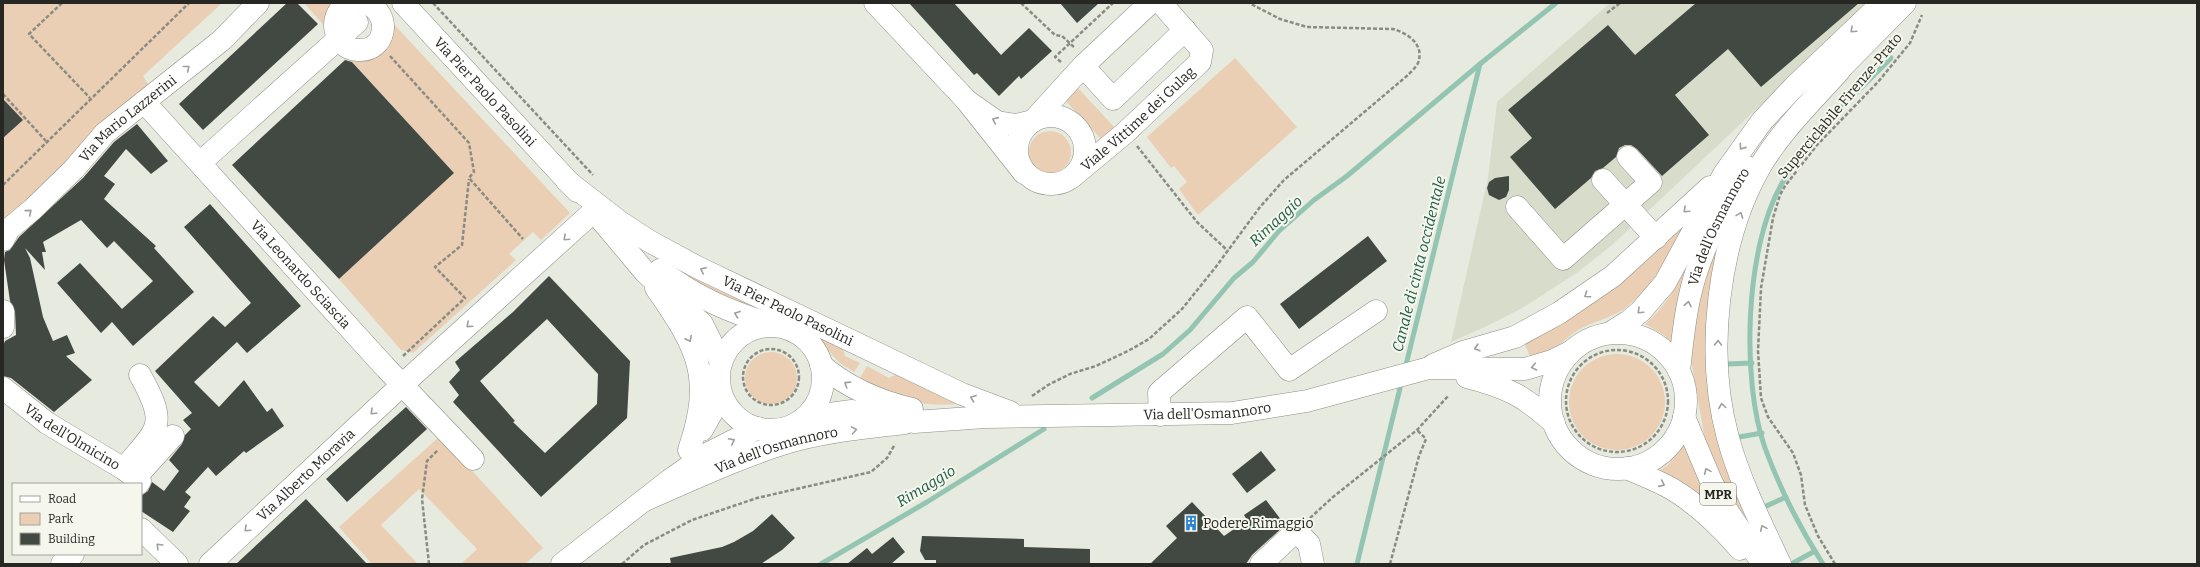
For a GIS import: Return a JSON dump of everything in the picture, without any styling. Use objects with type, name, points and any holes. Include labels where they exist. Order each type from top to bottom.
[{"type":"main road","name":"Via Mario Lazzerini","points":[[3,240],[10,229],[74,169],[105,133],[222,40],[258,3]]},
{"type":"main road","name":"Via Pier Paolo Pasolini","points":[[403,3],[590,206],[645,272],[686,333],[699,362],[702,384],[697,426],[689,450]]},
{"type":"main road","points":[[874,3],[967,101],[1024,173],[1030,178],[1044,184],[1059,184],[1072,177],[1082,165],[1085,154],[1084,143],[1080,132],[1069,122],[1058,117],[1047,116],[1016,125],[997,122],[967,101]]},
{"type":"main road","points":[[1024,173],[1017,157],[1016,149],[1021,133],[1083,66],[1150,3]]},
{"type":"main road","name":"Viale Vittime dei Gulag","points":[[1072,177],[1126,132],[1200,62],[1202,50],[1161,3]]},
{"type":"main road","name":"Via dell'Osmannoro","points":[[645,500],[724,466],[796,440],[879,426],[985,417],[1025,407],[1045,416],[1232,413],[1314,400],[1425,369],[1525,369],[1552,361],[1570,352],[1588,340],[1610,333],[1629,321],[1641,311],[1662,287],[1724,174],[1767,116],[1794,87],[1882,3]]},
{"type":"main road","name":"Via dell'Osmannoro","points":[[1679,371],[1690,293],[1709,243],[1737,183],[1762,146],[1790,114],[1914,6]]},
{"type":"main road","points":[[201,162],[338,39],[358,9],[379,11],[383,19],[384,27],[378,42],[365,50],[357,50],[350,49],[338,39]]},
{"type":"main road","points":[[1083,66],[1113,99],[1186,30]]},
{"type":"main road","name":"MPR","points":[[1780,564],[1734,457],[1728,437],[1719,382],[1718,326],[1721,287],[1734,231],[1748,192],[1761,166],[1777,142],[1840,70]]},
{"type":"main road","name":"Via Leonardo Sciascia","points":[[144,102],[201,162],[402,385]]},
{"type":"main road","points":[[1517,207],[1563,259],[1651,182],[1628,157]]},
{"type":"main road","points":[[1425,369],[1463,352],[1515,337],[1546,321],[1613,276],[1724,174]]},
{"type":"main road","points":[[1603,180],[1656,238]]},
{"type":"main road","name":"Via Pier Paolo Pasolini","points":[[567,181],[620,222],[649,241],[697,267],[962,394],[1025,407]]},
{"type":"main road","name":"Via Pier Paolo Pasolini","points":[[590,206],[654,265],[674,281],[719,307],[775,326]]},
{"type":"main road","name":"Via Alberto Moravia","points":[[210,564],[402,385],[590,206]]},
{"type":"main road","name":"Via Pier Paolo Pasolini","points":[[645,272],[702,324],[721,362]]},
{"type":"main road","points":[[3,311],[3,327]]},
{"type":"main road","points":[[1160,415],[1159,393],[1247,317],[1290,370],[1376,311]]},
{"type":"main road","name":"Via dell'Osmannoro","points":[[775,326],[799,334],[809,342],[817,352],[821,365],[822,388],[813,408],[806,417],[783,429],[770,430],[758,428],[740,420],[733,413],[722,397],[719,374],[721,362],[729,346],[742,335],[757,328],[775,326]]},
{"type":"main road","name":"Via dell'Osmannoro","points":[[1570,352],[1557,370],[1550,391],[1551,413],[1554,423],[1565,443],[1582,459],[1604,467],[1627,468],[1638,466],[1659,455],[1675,438],[1684,417],[1686,394],[1679,371],[1665,352],[1645,338],[1622,333],[1610,333]]},
{"type":"main road","name":"Via dell'Osmannoro","points":[[821,365],[850,386],[875,399],[917,410],[985,417]]},
{"type":"main road","name":"Via dell'Osmannoro","points":[[1425,369],[1494,384],[1520,395],[1554,423]]},
{"type":"main road","points":[[133,477],[158,419],[154,399],[140,375]]},
{"type":"main road","points":[[402,385],[473,459]]},
{"type":"main road","name":"Via dell'Osmannoro","points":[[670,480],[708,421],[716,405],[720,387]]},
{"type":"main road","name":"Via dell'Olmicino","points":[[3,388],[47,423],[133,477]]},
{"type":"main road","name":"Via dell'Osmannoro","points":[[806,417],[852,411],[914,422]]},
{"type":"main road","name":"MPR","points":[[1684,417],[1711,481],[1724,506],[1763,564]]},
{"type":"main road","name":"Via dell'Osmannoro","points":[[562,564],[670,480],[707,454],[758,428]]},
{"type":"main road","points":[[133,477],[173,436]]},
{"type":"main road","name":"MPR","points":[[1627,468],[1670,488],[1697,506],[1712,518],[1753,564]]},
{"type":"main road","points":[[142,530],[176,564]]},
{"type":"main road","points":[[1261,564],[1296,531],[1308,544],[1313,564]]},
{"type":"main road","points":[[62,564],[72,555]]},
{"type":"path","points":[[62,3],[28,34],[90,98]]},
{"type":"path","points":[[3,185],[46,141],[146,46],[188,3]]},
{"type":"path","points":[[433,3],[597,179]]},
{"type":"path","points":[[1022,3],[1055,35],[1062,36]]},
{"type":"path","points":[[1025,407],[1048,385],[1070,374],[1096,366],[1149,339],[1182,310],[1228,252],[1260,207],[1284,180],[1408,75],[1418,63],[1416,42],[1406,33],[1393,29],[1307,27],[1280,19],[1249,3]]},
{"type":"path","points":[[1607,14],[1620,3]]},
{"type":"path","name":"Superciclabile Firenze-Prato","points":[[1835,564],[1818,536],[1805,505],[1801,476],[1793,452],[1768,417],[1762,398],[1758,351],[1761,288],[1773,218],[1780,195],[1785,186],[1817,145],[1878,82],[1910,43],[1914,6]]},
{"type":"path","points":[[378,42],[469,143],[474,172],[469,178],[462,245],[436,267],[465,298],[401,358],[397,358]]},
{"type":"path","points":[[3,94],[46,141]]},
{"type":"path","points":[[1126,132],[1197,222],[1228,252]]},
{"type":"path","points":[[469,178],[523,239]]},
{"type":"path","points":[[775,349],[784,352],[792,358],[799,371],[799,385],[788,401],[779,405],[769,406],[759,404],[746,392],[743,379],[745,366],[750,358],[761,351],[775,349]]},
{"type":"path","points":[[1607,350],[1624,350],[1640,355],[1654,365],[1663,379],[1668,394],[1668,411],[1662,427],[1652,439],[1642,445],[1621,452],[1605,451],[1588,444],[1576,432],[1568,417],[1565,400],[1567,388],[1577,368],[1591,356],[1607,350]]},
{"type":"path","points":[[1296,531],[1333,497],[1417,430],[1449,395]]},
{"type":"path","points":[[1390,564],[1419,456],[1426,439],[1417,430]]},
{"type":"path","points":[[429,564],[422,499],[427,461],[451,436]]},
{"type":"path","points":[[622,564],[644,545],[692,520],[757,498],[871,472],[887,458],[896,442],[894,438]]},
{"type":"shaded area","points":[[1610,3],[1869,3],[1612,245],[1578,272],[1524,307],[1451,342],[1488,178],[1497,102]]},
{"type":"green space","points":[[3,3],[222,3],[143,76],[150,87],[3,225]]},
{"type":"green space","points":[[304,3],[356,3],[330,32]]},
{"type":"green space","points":[[388,18],[570,213],[541,240],[533,232],[509,254],[516,260],[413,353],[401,350],[339,279],[454,173],[348,57],[360,50]]},
{"type":"green space","points":[[1235,58],[1297,127],[1198,215],[1179,189],[1187,182],[1174,166],[1171,168],[1147,137]]},
{"type":"green space","points":[[1075,85],[1117,130],[1104,142],[1062,97]]},
{"type":"green space","points":[[1046,131],[1054,131],[1062,134],[1068,140],[1071,152],[1068,164],[1062,170],[1054,173],[1046,173],[1038,170],[1032,164],[1029,156],[1029,148],[1032,140],[1038,134]]},
{"type":"green space","points":[[1688,216],[1662,266],[1645,290],[1635,300],[1619,312],[1573,333],[1551,351],[1531,359],[1524,342]]},
{"type":"green space","points":[[1732,218],[1714,286],[1748,512],[1743,514],[1726,489],[1707,451],[1690,354],[1691,332],[1708,258]]},
{"type":"green space","points":[[669,261],[841,342],[845,356],[860,363],[854,372],[840,363],[809,331],[794,322],[746,309],[686,280]]},
{"type":"green space","points":[[1687,264],[1672,343],[1664,335],[1645,324],[1652,318],[1669,297]]},
{"type":"green space","points":[[771,352],[785,356],[793,364],[797,378],[793,392],[785,400],[771,404],[757,400],[749,392],[745,378],[749,364],[757,356]]},
{"type":"green space","points":[[1617,354],[1635,358],[1644,362],[1651,368],[1657,375],[1661,384],[1665,402],[1661,420],[1657,429],[1651,436],[1644,442],[1635,446],[1617,450],[1599,446],[1590,442],[1583,436],[1577,429],[1573,420],[1569,402],[1573,384],[1577,375],[1583,368],[1590,362],[1599,358]]},
{"type":"green space","points":[[867,366],[889,378],[902,371],[967,404],[926,404],[897,396],[860,378]]},
{"type":"green space","points":[[440,436],[543,548],[525,564],[461,564],[477,549],[419,489],[381,525],[418,564],[372,564],[339,527]]},
{"type":"green space","points":[[1684,444],[1713,505],[1657,472],[1668,465]]},
{"type":"building","points":[[287,3],[297,3],[318,24],[203,130],[179,104]]},
{"type":"building","points":[[909,3],[954,3],[1001,55],[1029,28],[1052,51],[1021,79],[1019,76],[999,96],[977,73],[974,75]]},
{"type":"building","points":[[1060,3],[1099,3],[1077,23]]},
{"type":"building","points":[[1696,3],[1859,3],[1761,87],[1728,49],[1675,95],[1709,135],[1662,176],[1637,149],[1631,145],[1625,145],[1619,148],[1616,157],[1603,168],[1595,171],[1591,178],[1555,209],[1510,157],[1532,138],[1508,110],[1608,25],[1635,55]]},
{"type":"building","points":[[345,60],[352,62],[454,173],[339,279],[232,165]]},
{"type":"building","points":[[3,99],[23,120],[3,138]]},
{"type":"building","points":[[137,124],[168,161],[151,174],[126,149],[104,176],[115,184],[104,199],[156,246],[154,248],[194,292],[133,346],[112,322],[101,333],[57,283],[80,263],[122,309],[153,281],[114,241],[107,248],[81,220],[43,242],[46,252],[42,252],[45,270],[25,248],[30,258],[43,317],[53,341],[67,335],[75,353],[66,356],[92,380],[54,412],[11,378],[3,376],[3,346],[5,341],[16,335],[15,311],[10,301],[4,260],[5,252],[10,250],[19,237],[83,178],[114,142]]},
{"type":"building","points":[[1509,176],[1509,190],[1506,197],[1499,200],[1489,195],[1487,188],[1489,182],[1495,178]]},
{"type":"building","points":[[210,204],[301,306],[247,353],[237,342],[194,382],[219,407],[244,380],[267,412],[272,408],[284,426],[246,453],[244,451],[216,476],[208,467],[185,492],[191,497],[184,507],[190,511],[173,532],[142,512],[142,495],[148,491],[152,482],[164,491],[179,471],[169,460],[182,444],[185,435],[191,429],[183,420],[192,413],[155,371],[213,316],[225,327],[251,303],[184,227]]},
{"type":"building","points":[[1368,236],[1387,261],[1299,329],[1280,304]]},
{"type":"building","points":[[549,276],[630,361],[627,418],[541,497],[453,402],[459,395],[449,382],[460,370],[455,362],[513,312]],"holes":[[[547,319],[598,374],[597,404],[545,453],[513,422],[515,421],[480,381]]]},
{"type":"building","points":[[406,407],[427,429],[347,502],[326,479]]},
{"type":"building","points":[[1261,451],[1276,470],[1247,493],[1232,474]]},
{"type":"building","points":[[306,499],[367,564],[236,564]]},
{"type":"building","name":"Podere Rimaggio","points":[[1266,500],[1285,525],[1252,555],[1246,564],[1150,564],[1177,538],[1166,526],[1192,502],[1224,536],[1247,520],[1244,515]]},
{"type":"building","points":[[772,514],[795,538],[782,550],[761,564],[671,564],[670,558],[722,547],[734,542],[753,531]]},
{"type":"building","points":[[922,536],[1024,539],[1024,547],[1090,549],[1090,564],[936,564],[936,560],[925,560],[920,551]]},
{"type":"building","points":[[893,537],[905,552],[891,564],[847,564],[867,548],[872,554]]},
{"type":"waterway","name":"Canale di cinta occidentale","points":[[1405,369],[1480,64],[1556,3]]},
{"type":"waterway","points":[[1823,564],[1798,522],[1784,493],[1765,448],[1757,420],[1752,387],[1750,352],[1750,315],[1754,278],[1760,244],[1769,212],[1781,185],[1792,167],[1817,134],[1891,58]]},
{"type":"waterway","name":"Rimaggio","points":[[1092,398],[1163,354],[1190,330],[1234,278],[1253,262],[1279,231],[1314,200],[1347,176],[1480,64]]},
{"type":"waterway","points":[[1728,364],[1752,363]]},
{"type":"waterway","name":"Canale di cinta occidentale","points":[[1357,564],[1402,380]]},
{"type":"waterway","name":"Rimaggio","points":[[821,564],[927,502],[1044,429]]},
{"type":"waterway","points":[[1739,437],[1762,433]]},
{"type":"waterway","points":[[1762,508],[1786,497]]},
{"type":"waterway","points":[[1793,563],[1815,551]]},
{"type":"place","name":"Podere Rimaggio","points":[[1191,523]]}]
